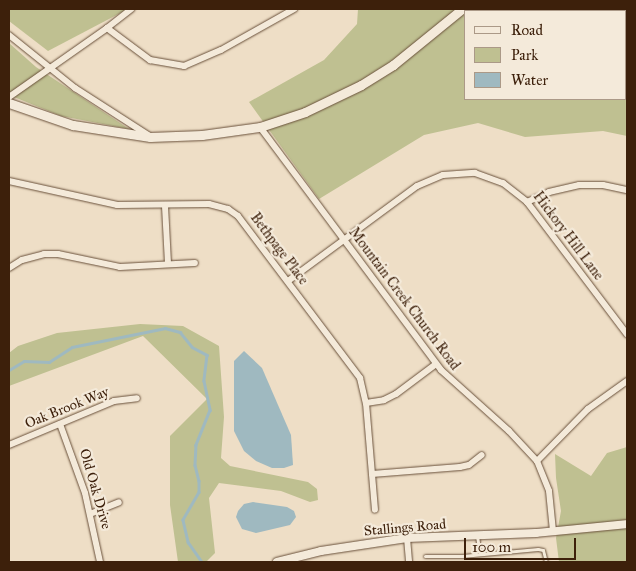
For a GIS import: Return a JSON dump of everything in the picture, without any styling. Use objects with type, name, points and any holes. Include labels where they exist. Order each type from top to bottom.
[{"type":"main road","points":[[9,103],[73,125],[150,137],[202,135],[260,127],[305,112],[361,85],[393,65],[462,9]]},
{"type":"street","points":[[9,97],[131,9]]},
{"type":"street","points":[[107,28],[150,60],[184,66],[221,50],[294,9]]},
{"type":"street","points":[[9,36],[49,69],[150,137]]},
{"type":"street","name":"Mountain Creek Church Road","points":[[260,127],[436,364],[451,380],[509,431],[537,461],[549,491],[553,531]]},
{"type":"street","name":"Hickory Hill Lane","points":[[288,281],[417,186],[444,175],[464,173],[485,176],[513,189],[527,202],[627,334]]},
{"type":"street","name":"Bethpage Place","points":[[9,181],[105,203],[165,206],[209,204],[228,209],[246,225],[360,378],[366,403],[375,510]]},
{"type":"street","points":[[527,202],[549,192],[579,185],[603,185],[627,190]]},
{"type":"street","points":[[165,206],[168,263]]},
{"type":"street","points":[[9,268],[22,260],[44,254],[58,254],[120,267],[195,263]]},
{"type":"street","points":[[366,403],[390,397],[436,364]]},
{"type":"street","points":[[537,461],[588,409],[627,381]]},
{"type":"street","name":"Oak Brook Way","points":[[9,445],[114,401],[137,398]]},
{"type":"street","name":"Old Oak Drive","points":[[60,424],[74,458],[90,514],[100,562]]},
{"type":"street","points":[[372,474],[460,467],[469,465],[482,455]]},
{"type":"street","points":[[90,514],[119,502]]},
{"type":"street","name":"Stallings Road","points":[[277,562],[321,551],[407,538],[553,531],[627,524]]},
{"type":"street","points":[[407,538],[409,562]]},
{"type":"lane","points":[[477,535],[480,554]]},
{"type":"lane","points":[[425,556],[538,549],[543,550],[546,562]]},
{"type":"green space","points":[[9,9],[128,9],[48,51],[9,21]]},
{"type":"green space","points":[[358,9],[627,9],[627,136],[603,131],[525,137],[478,123],[424,135],[319,199],[249,102],[324,60],[357,24]]},
{"type":"green space","points":[[9,43],[36,67],[129,129],[61,116],[9,95]]},
{"type":"green space","points":[[140,324],[183,326],[219,346],[224,417],[221,458],[230,466],[308,482],[317,489],[318,500],[310,502],[281,491],[219,483],[209,498],[215,553],[207,561],[178,562],[170,505],[170,436],[207,399],[143,336],[9,386],[9,353],[18,346],[57,333]]},
{"type":"green space","points":[[627,447],[627,562],[559,562],[556,538],[561,511],[556,478],[555,454],[591,476],[607,453]]},
{"type":"water","points":[[244,351],[262,368],[291,435],[293,465],[284,468],[272,468],[256,461],[244,451],[234,431],[234,361]]},
{"type":"water","points":[[253,502],[287,507],[294,511],[296,517],[290,525],[256,533],[242,529],[236,517],[238,511],[244,504]]},
{"type":"waterway","points":[[9,370],[24,361],[49,362],[72,347],[165,328],[180,332],[192,347],[207,355],[204,381],[210,410],[196,445],[195,465],[199,481],[199,492],[183,520],[188,542],[202,562]]}]
